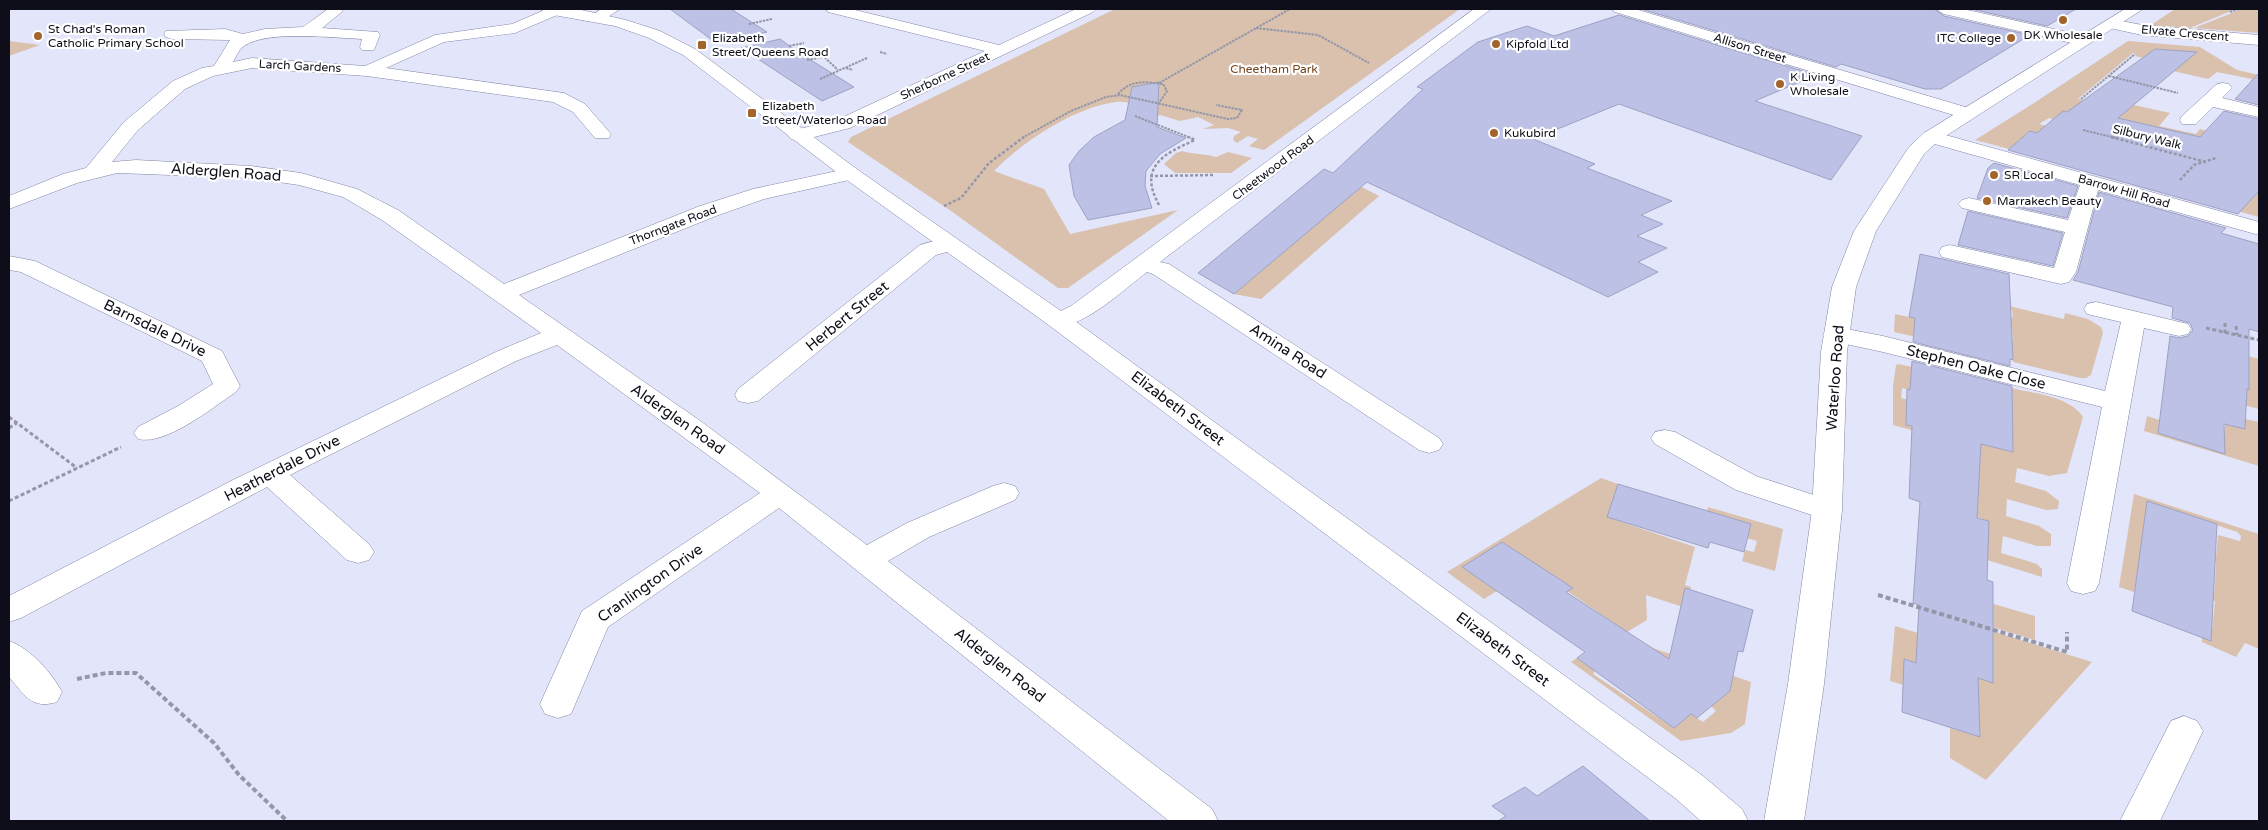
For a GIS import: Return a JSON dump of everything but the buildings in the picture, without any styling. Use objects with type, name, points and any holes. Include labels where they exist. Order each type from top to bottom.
[{"type":"main road","points":[[367,71],[419,46],[441,38],[515,28],[552,9]]},
{"type":"main road","name":"Elizabeth Street","points":[[552,9],[608,15],[644,29],[689,52],[851,174],[1059,320],[1689,788],[1728,821]]},
{"type":"main road","points":[[833,9],[1000,50]]},
{"type":"main road","name":"Sherborne Street","points":[[798,135],[843,124],[1088,9]]},
{"type":"main road","name":"Cheetwood Road","points":[[1059,320],[1080,311],[1483,9]]},
{"type":"main road","name":"Allison Street","points":[[1620,9],[1966,113]]},
{"type":"main road","points":[[1944,9],[2085,41]]},
{"type":"main road","name":"Waterloo Road","points":[[1784,821],[1806,684],[1827,510],[1836,334],[1844,287],[1865,231],[1916,151],[1930,137],[2135,9]]},
{"type":"main road","points":[[309,33],[335,11]]},
{"type":"main road","name":"Elvate Crescent","points":[[2111,24],[2142,30],[2259,40]]},
{"type":"main road","points":[[309,33],[311,53]]},
{"type":"main road","points":[[172,34],[225,34],[244,39]]},
{"type":"main road","points":[[220,70],[236,44],[244,39],[275,34],[372,35],[368,47]]},
{"type":"main road","name":"Larch Gardens","points":[[94,171],[131,126],[179,85],[208,72],[252,64],[303,65],[367,71],[558,97],[579,108],[602,134]]},
{"type":"main road","points":[[2189,120],[2226,85]]},
{"type":"main road","points":[[2210,100],[2259,112]]},
{"type":"main road","name":"Barrow Hill Road","points":[[1930,137],[2259,229]]},
{"type":"main road","name":"Alderglen Road","points":[[9,203],[54,183],[94,171],[136,166],[251,172],[325,185],[350,193],[390,215],[689,426],[780,493],[1194,820]]},
{"type":"main road","name":"Thorngate Road","points":[[500,294],[742,199],[760,193],[797,188],[851,174]]},
{"type":"main road","points":[[1950,252],[2061,276],[2064,272],[2088,189],[2093,182]]},
{"type":"main road","points":[[1969,204],[2077,228]]},
{"type":"main road","name":"Herbert Street","points":[[748,394],[928,250],[949,244]]},
{"type":"main road","name":"Barnsdale Drive","points":[[9,263],[28,266],[213,356],[227,386],[188,412],[148,433]]},
{"type":"main road","name":"Amina Road","points":[[1144,264],[1161,269],[1429,444]]},
{"type":"main road","points":[[2096,309],[2190,328]]},
{"type":"main road","points":[[2083,583],[2116,402],[2134,318]]},
{"type":"main road","name":"Stephen Oake Close","points":[[1836,334],[2116,402]]},
{"type":"main road","name":"Heatherdale Drive","points":[[9,610],[270,474],[507,356],[559,336]]},
{"type":"main road","points":[[1665,438],[1746,483],[1827,510]]},
{"type":"main road","points":[[270,474],[358,552]]},
{"type":"main road","name":"Cranlington Drive","points":[[558,704],[594,620],[780,493]]},
{"type":"main road","points":[[865,560],[918,530],[1004,493]]},
{"type":"main road","points":[[9,654],[44,692]]},
{"type":"main road","points":[[2140,821],[2184,731]]},
{"type":"path","points":[[1159,83],[1290,9]]},
{"type":"path","points":[[749,24],[772,19]]},
{"type":"path","points":[[1256,28],[1318,36],[1334,42],[1340,49],[1350,55],[1372,63]]},
{"type":"path","points":[[789,46],[804,42]]},
{"type":"path","points":[[880,52],[887,54]]},
{"type":"path","points":[[2081,99],[2135,54]]},
{"type":"path","points":[[807,60],[823,56],[839,70]]},
{"type":"path","points":[[820,79],[867,58]]},
{"type":"path","points":[[845,67],[854,70]]},
{"type":"path","points":[[2109,76],[2184,94]]},
{"type":"path","points":[[1118,94],[1126,85],[1141,82],[1159,83],[1163,84],[1166,91],[1159,103]]},
{"type":"path","points":[[937,208],[953,204],[963,198],[970,192],[989,163],[1015,142],[1042,125],[1090,103],[1118,94],[1228,119],[1237,118],[1242,110],[1216,105]]},
{"type":"path","points":[[1135,116],[1195,140],[1165,155],[1156,165],[1150,176],[1148,187],[1160,205]]},
{"type":"path","name":"Silbury Walk","points":[[2083,130],[2206,162]]},
{"type":"path","name":"Silbury Walk","points":[[2175,186],[2194,165],[2216,158]]},
{"type":"path","points":[[1150,176],[1221,175]]},
{"type":"path","points":[[2225,323],[2225,333]]},
{"type":"path","points":[[2236,326],[2237,335]]},
{"type":"path","points":[[2190,328],[2259,340]]},
{"type":"path","points":[[9,417],[77,468]]},
{"type":"path","points":[[9,428],[16,423]]},
{"type":"path","points":[[9,501],[148,433]]},
{"type":"path","points":[[1878,595],[2067,652],[2067,632]]},
{"type":"path","points":[[44,692],[85,675],[128,671],[136,673],[214,743],[239,775],[287,821]]},
{"type":"green space","name":"Cheetham Park","points":[[1115,9],[1460,9],[1264,150],[1249,146],[1258,139],[1248,136],[1237,143],[1233,140],[1234,136],[1241,132],[1228,128],[1203,129],[1214,125],[1198,117],[1180,121],[1160,115],[1147,119],[1135,104],[1121,102],[1100,105],[1067,118],[1034,138],[994,171],[1044,189],[1070,234],[1178,210],[1068,288],[1058,288],[951,211],[848,142],[851,137]]},
{"type":"green space","points":[[2175,9],[2236,9],[2190,28],[2151,25]]},
{"type":"green space","points":[[2242,9],[2259,9],[2259,33],[2194,28]]},
{"type":"green space","points":[[9,41],[40,45],[9,56]]},
{"type":"green space","points":[[2128,41],[2200,47],[2237,70],[2259,75],[2259,84],[2250,82],[2252,79],[2217,72],[2208,79],[2173,71],[2179,66],[2135,56],[2136,54],[2133,53],[2078,99],[2128,110],[2134,105],[2170,113],[2159,126],[2196,134],[2200,129],[2232,137],[2239,128],[2259,133],[2259,150],[2221,141],[2124,126],[2064,111],[2054,120],[2049,118],[2039,124],[2084,136],[2178,170],[2030,131],[2017,142],[2013,150],[1975,140],[2037,101]]},
{"type":"green space","points":[[1182,151],[1216,157],[1228,152],[1252,158],[1231,173],[1175,173],[1164,164],[1176,153]]},
{"type":"green space","points":[[1360,186],[1379,196],[1261,299],[1234,294]]},
{"type":"green space","points":[[2259,191],[2259,217],[2197,200],[2253,198]]},
{"type":"green space","points":[[2005,305],[2064,319],[2065,313],[2088,319],[2101,327],[2103,333],[2091,375],[2086,378],[2080,378],[2013,362],[2013,350],[2007,348],[2006,341],[2013,342],[2012,325],[2007,323],[2006,316],[2013,318],[2012,310],[2005,308]]},
{"type":"green space","points":[[1895,314],[1918,319],[1916,337],[1894,332]]},
{"type":"green space","points":[[2208,345],[2259,359],[2259,409],[2228,401],[2228,384],[2249,390],[2249,383],[2230,377]]},
{"type":"green space","points":[[1896,365],[1912,367],[1911,376],[1919,378],[1910,390],[1902,388],[1901,398],[1909,400],[1906,425],[2013,452],[2013,441],[2006,439],[2013,431],[2013,409],[2006,407],[2006,399],[2013,401],[2012,388],[2060,400],[2069,404],[2083,417],[2067,473],[2049,476],[2017,468],[2015,482],[2046,491],[2059,501],[2058,509],[2046,510],[2007,499],[2006,516],[2039,526],[2051,534],[2051,546],[2037,546],[2003,536],[2001,553],[2037,564],[2042,569],[2042,577],[1987,560],[1989,521],[1977,517],[1980,449],[1893,425],[1893,386]]},
{"type":"green space","points":[[2147,416],[2159,420],[2158,433],[2223,453],[2225,424],[2245,429],[2245,419],[2259,422],[2259,466],[2144,431]]},
{"type":"green space","points":[[1601,478],[1618,484],[1607,517],[1695,547],[1685,585],[1691,587],[1686,608],[1646,595],[1647,620],[1627,632],[1567,591],[1572,588],[1502,542],[1462,567],[1497,591],[1484,599],[1447,572]]},
{"type":"green space","points":[[2134,494],[2259,534],[2259,649],[2245,643],[2236,657],[2202,642],[2202,637],[2211,640],[2215,601],[2137,574],[2134,592],[2119,587]],"holes":[[[2148,502],[2237,532],[2241,536],[2240,541],[2218,535],[2216,558],[2143,534]],[[2144,537],[2216,562],[2214,597],[2139,571]]]},
{"type":"green space","points":[[1708,507],[1783,529],[1775,571],[1742,561],[1745,550],[1754,552],[1757,541],[1747,538],[1751,524],[1707,511]]},
{"type":"green space","points":[[1987,602],[2035,616],[2035,640],[1986,625]]},
{"type":"green space","points":[[1895,626],[1918,633],[1992,631],[2092,662],[1986,780],[1950,758],[1950,728],[1980,737],[1978,683],[1905,659],[1903,685],[1890,681]]},
{"type":"green space","points":[[1650,647],[1751,682],[1745,724],[1731,733],[1681,741],[1571,662],[1577,658],[1595,671],[1593,674],[1674,728],[1691,714],[1703,722],[1716,711]]},
{"type":"place","name":"DK Wholesale","points":[[2063,20]]},
{"type":"place","name":"St Chad's Roman Catholic Primary School","points":[[38,36]]},
{"type":"place","name":"ITC College","points":[[2011,38]]},
{"type":"place","name":"Kipfold Ltd","points":[[1496,44]]},
{"type":"place","name":"Elizabeth Street/Queens Road","points":[[702,45]]},
{"type":"place","name":"K Living Wholesale","points":[[1780,84]]},
{"type":"place","name":"Elizabeth Street/Waterloo Road","points":[[752,113]]},
{"type":"place","name":"Kukubird","points":[[1494,133]]},
{"type":"place","name":"SR Local","points":[[1994,175]]},
{"type":"place","name":"Marrakech Beauty","points":[[1987,201]]}]
